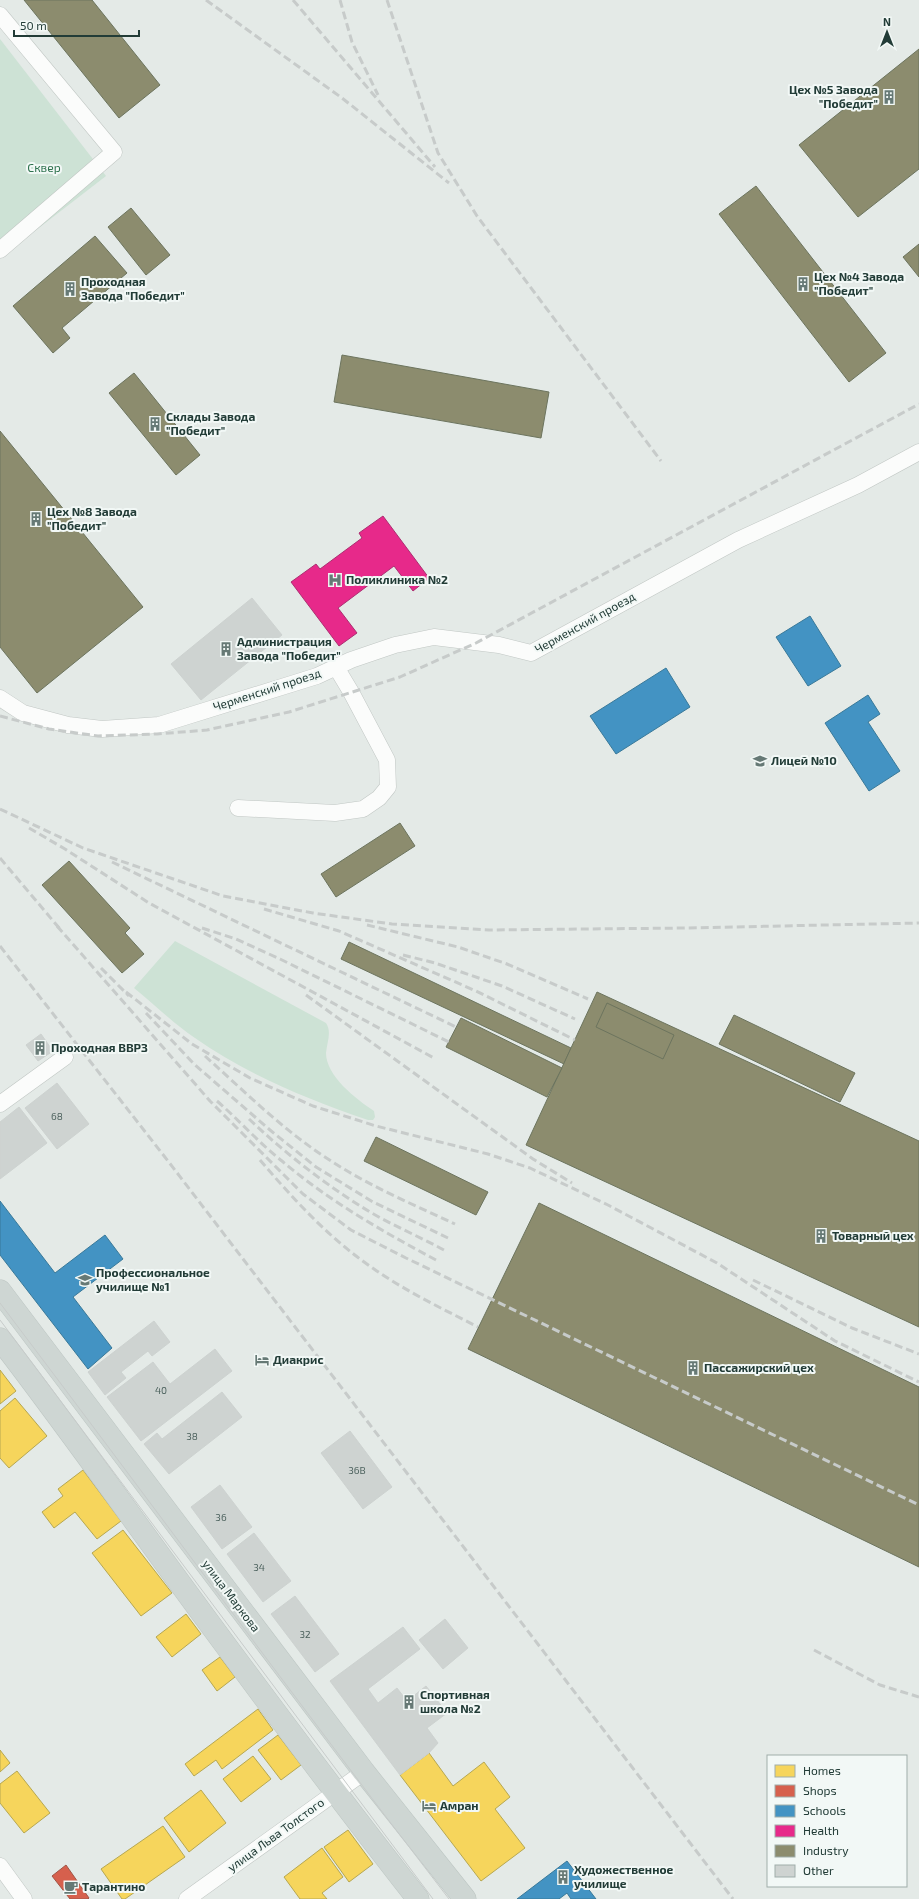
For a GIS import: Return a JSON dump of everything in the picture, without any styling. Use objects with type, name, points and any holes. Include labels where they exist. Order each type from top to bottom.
[{"type":"main road","name":"улица Маркова","points":[[0,1291],[364,1772],[465,1899]]},
{"type":"main road","points":[[0,1338],[335,1792],[418,1899]]},
{"type":"street","points":[[0,15],[114,152],[0,250]]},
{"type":"street","name":"Черменский проезд","points":[[0,698],[23,713],[68,725],[102,729],[159,724],[317,676],[336,667],[395,645],[434,637],[499,645],[531,653],[738,540],[858,485],[919,452]]},
{"type":"street","points":[[238,808],[335,813],[363,809],[379,798],[388,787],[387,760],[336,667]]},
{"type":"street","points":[[0,1104],[66,1057]]},
{"type":"street","name":"улица Льва Толстого","points":[[187,1899],[364,1772]]},
{"type":"street","points":[[0,1866],[24,1899]]},
{"type":"green space","name":"Сквер","points":[[0,39],[106,176],[0,258]]},
{"type":"green space","points":[[175,941],[326,1023],[329,1030],[326,1053],[327,1062],[336,1078],[343,1086],[374,1111],[375,1117],[373,1120],[368,1120],[323,1104],[257,1075],[215,1051],[187,1032],[134,988]]},
{"type":"building: Homes","points":[[0,1370],[16,1391],[0,1404]]},
{"type":"building: Homes","points":[[15,1398],[47,1436],[9,1468],[0,1458],[0,1411]]},
{"type":"building: Homes","points":[[83,1470],[121,1521],[97,1539],[75,1512],[54,1528],[42,1512],[63,1496],[58,1489]]},
{"type":"building: Homes","points":[[123,1530],[172,1593],[141,1616],[92,1553]]},
{"type":"building: Homes","points":[[186,1614],[201,1634],[172,1657],[156,1637]]},
{"type":"building: Homes","points":[[220,1657],[235,1677],[217,1691],[202,1670]]},
{"type":"building: Homes","points":[[258,1709],[273,1730],[222,1769],[216,1760],[194,1776],[185,1764]]},
{"type":"building: Homes","points":[[278,1735],[301,1765],[281,1780],[258,1750]]},
{"type":"building: Homes","points":[[0,1750],[10,1763],[0,1772]]},
{"type":"building: Homes","points":[[429,1753],[453,1786],[484,1762],[510,1797],[495,1809],[525,1848],[481,1881],[400,1775]]},
{"type":"building: Homes","points":[[253,1756],[271,1779],[241,1802],[223,1779]]},
{"type":"building: Homes","points":[[17,1771],[50,1813],[24,1833],[0,1803],[0,1784]]},
{"type":"building: Homes","points":[[201,1790],[226,1823],[189,1852],[164,1818]]},
{"type":"building: Homes","points":[[163,1826],[185,1857],[125,1899],[122,1899],[101,1869]]},
{"type":"building: Homes","points":[[348,1830],[373,1864],[349,1882],[324,1847]]},
{"type":"building: Homes","points":[[322,1848],[343,1877],[322,1893],[327,1899],[300,1899],[284,1877]]},
{"type":"building: Shops","name":"Тарантино","points":[[66,1865],[89,1898],[88,1899],[70,1899],[52,1876]]},
{"type":"building: Schools","points":[[810,616],[841,666],[808,686],[776,637]]},
{"type":"building: Schools","points":[[666,668],[690,707],[616,754],[590,716]]},
{"type":"building: Schools","points":[[868,695],[880,714],[868,722],[900,771],[869,791],[825,723]]},
{"type":"building: Schools","points":[[0,1201],[55,1273],[105,1235],[123,1259],[73,1297],[112,1348],[88,1369],[0,1255]]},
{"type":"building: Schools","name":"Художественное училище","points":[[567,1861],[596,1899],[571,1899],[567,1893],[559,1899],[517,1899]]},
{"type":"building: Health","name":"Поликлиника №2","points":[[383,516],[429,578],[413,591],[394,566],[338,608],[357,633],[339,646],[291,582],[316,564],[320,569],[362,538],[359,533]]},
{"type":"building: Industry","points":[[24,0],[92,0],[160,85],[119,118]]},
{"type":"building: Industry","name":"Цех №5 Завода \"Победит\"","points":[[919,49],[919,169],[858,217],[799,145]]},
{"type":"building: Industry","name":"Цех №4 Завода \"Победит\"","points":[[756,186],[886,353],[849,382],[719,214]]},
{"type":"building: Industry","points":[[131,208],[170,255],[146,275],[108,227]]},
{"type":"building: Industry","name":"Проходная Завода \"Победит\"","points":[[95,236],[127,273],[62,328],[70,338],[53,353],[13,306]]},
{"type":"building: Industry","points":[[919,244],[919,277],[903,257]]},
{"type":"building: Industry","points":[[342,355],[549,392],[541,438],[334,402]]},
{"type":"building: Industry","name":"Склады Завода \"Победит\"","points":[[134,373],[200,455],[176,475],[109,393]]},
{"type":"building: Industry","name":"Цех №8 Завода \"Победит\"","points":[[0,431],[143,607],[37,693],[0,647]]},
{"type":"building: Industry","points":[[400,823],[415,846],[336,897],[321,874]]},
{"type":"building: Industry","points":[[69,861],[130,928],[125,933],[144,954],[122,973],[42,885]]},
{"type":"building: Industry","points":[[349,942],[571,1048],[564,1064],[341,959]]},
{"type":"building: Industry","name":"Товарный цех","points":[[597,992],[919,1141],[919,1327],[526,1145]]},
{"type":"building: Industry","points":[[607,1003],[674,1035],[663,1059],[596,1027]]},
{"type":"building: Industry","points":[[734,1015],[855,1073],[840,1102],[719,1044]]},
{"type":"building: Industry","points":[[461,1018],[562,1068],[547,1097],[446,1047]]},
{"type":"building: Industry","points":[[376,1137],[488,1192],[476,1215],[364,1161]]},
{"type":"building: Industry","name":"Пассажирский цех","points":[[539,1203],[919,1387],[919,1567],[468,1349]]},
{"type":"building: Other","name":"Администрация Завода \"Победит\"","points":[[252,598],[282,635],[201,700],[171,664]]},
{"type":"building: Other","name":"Проходная ВВРЗ","points":[[41,1034],[53,1051],[38,1061],[26,1045]]},
{"type":"building: Other","points":[[57,1083],[89,1124],[57,1149],[25,1108]]},
{"type":"building: Other","points":[[19,1107],[47,1143],[0,1179],[0,1122]]},
{"type":"building: Other","points":[[154,1321],[170,1342],[152,1356],[148,1351],[121,1372],[126,1378],[105,1395],[88,1372]]},
{"type":"building: Other","points":[[215,1349],[232,1371],[141,1441],[107,1397],[153,1362],[170,1384]]},
{"type":"building: Other","points":[[222,1392],[242,1417],[169,1474],[144,1444],[157,1433],[162,1439]]},
{"type":"building: Other","points":[[350,1431],[392,1487],[363,1509],[321,1453]]},
{"type":"building: Other","points":[[220,1485],[252,1527],[222,1549],[191,1507]]},
{"type":"building: Other","points":[[254,1533],[291,1581],[263,1602],[227,1554]]},
{"type":"building: Other","points":[[295,1596],[339,1654],[315,1672],[271,1614]]},
{"type":"building: Other","points":[[445,1619],[468,1648],[443,1669],[419,1640]]},
{"type":"building: Other","name":"Спортивная школа №2","points":[[403,1627],[420,1649],[368,1689],[378,1703],[397,1688],[407,1701],[426,1686],[447,1713],[427,1728],[438,1743],[429,1753],[400,1775],[330,1681]]},
{"type":"tram line","points":[[0,1303],[336,1751],[449,1899]]},
{"type":"tram line","points":[[0,1320],[433,1899]]},
{"type":"railway","points":[[206,0],[342,98],[449,183]]},
{"type":"railway","points":[[293,0],[435,167]]},
{"type":"railway","points":[[340,0],[352,42],[378,95]]},
{"type":"railway","points":[[387,0],[438,153],[477,216],[661,461]]},
{"type":"railway","points":[[0,716],[49,729],[98,736],[157,734],[207,730],[289,712],[400,677],[476,643],[919,404]]},
{"type":"railway","points":[[0,809],[83,848],[223,896],[313,913],[392,924],[489,930],[686,928],[919,923]]},
{"type":"railway","points":[[29,828],[65,849],[149,903],[434,1058]]},
{"type":"railway","points":[[0,858],[60,929]]},
{"type":"railway","points":[[112,862],[456,1027]]},
{"type":"railway","points":[[264,909],[339,931],[476,991],[575,1040]]},
{"type":"railway","points":[[367,925],[458,947],[507,964],[588,999]]},
{"type":"railway","points":[[57,926],[210,1101],[303,1194],[351,1230],[406,1258],[919,1505]]},
{"type":"railway","points":[[202,928],[236,939],[280,959],[449,1042]]},
{"type":"railway","points":[[0,946],[168,1161],[733,1899]]},
{"type":"railway","points":[[403,955],[435,963],[502,986],[575,1019]]},
{"type":"railway","points":[[101,968],[129,996]]},
{"type":"railway","points":[[126,992],[192,1044],[250,1078],[313,1106],[376,1126],[488,1154],[530,1168],[608,1205],[717,1263],[835,1341],[919,1382]]},
{"type":"railway","points":[[306,995],[533,1159],[572,1183]]},
{"type":"railway","points":[[146,1013],[194,1064],[270,1130],[316,1167],[373,1202],[448,1238]]},
{"type":"railway","points":[[205,1056],[280,1123],[311,1148],[374,1186],[455,1224]]},
{"type":"railway","points":[[217,1101],[257,1139],[300,1176],[356,1215],[436,1260]]},
{"type":"railway","points":[[249,1119],[292,1157],[354,1202],[379,1217],[444,1250]]},
{"type":"railway","points":[[260,1160],[314,1219],[358,1258],[425,1300],[478,1327]]},
{"type":"railway","points":[[753,1280],[852,1328],[919,1354]]},
{"type":"railway","points":[[814,1650],[880,1685],[919,1697]]},
{"type":"place","name":"Цех №5 Завода \"Победит\"","points":[[889,97]]},
{"type":"place","name":"Цех №4 Завода \"Победит\"","points":[[803,284]]},
{"type":"place","name":"Проходная Завода \"Победит\"","points":[[70,289]]},
{"type":"place","name":"Склады Завода \"Победит\"","points":[[155,424]]},
{"type":"place","name":"Цех №8 Завода \"Победит\"","points":[[36,519]]},
{"type":"place","name":"Поликлиника №2","points":[[335,580]]},
{"type":"place","name":"Администрация Завода \"Победит\"","points":[[226,649]]},
{"type":"place","name":"Лицей №10","points":[[760,761]]},
{"type":"place","name":"Проходная ВВРЗ","points":[[40,1048]]},
{"type":"place","name":"Товарный цех","points":[[821,1236]]},
{"type":"place","name":"Профессиональное училище №1","points":[[85,1280]]},
{"type":"place","name":"Диакрис","points":[[262,1360]]},
{"type":"place","name":"Пассажирский цех","points":[[693,1368]]},
{"type":"place","name":"Спортивная школа №2","points":[[409,1702]]},
{"type":"place","name":"Амран","points":[[429,1806]]},
{"type":"place","name":"Художественное училище","points":[[563,1877]]},
{"type":"place","name":"Тарантино","points":[[71,1887]]}]
